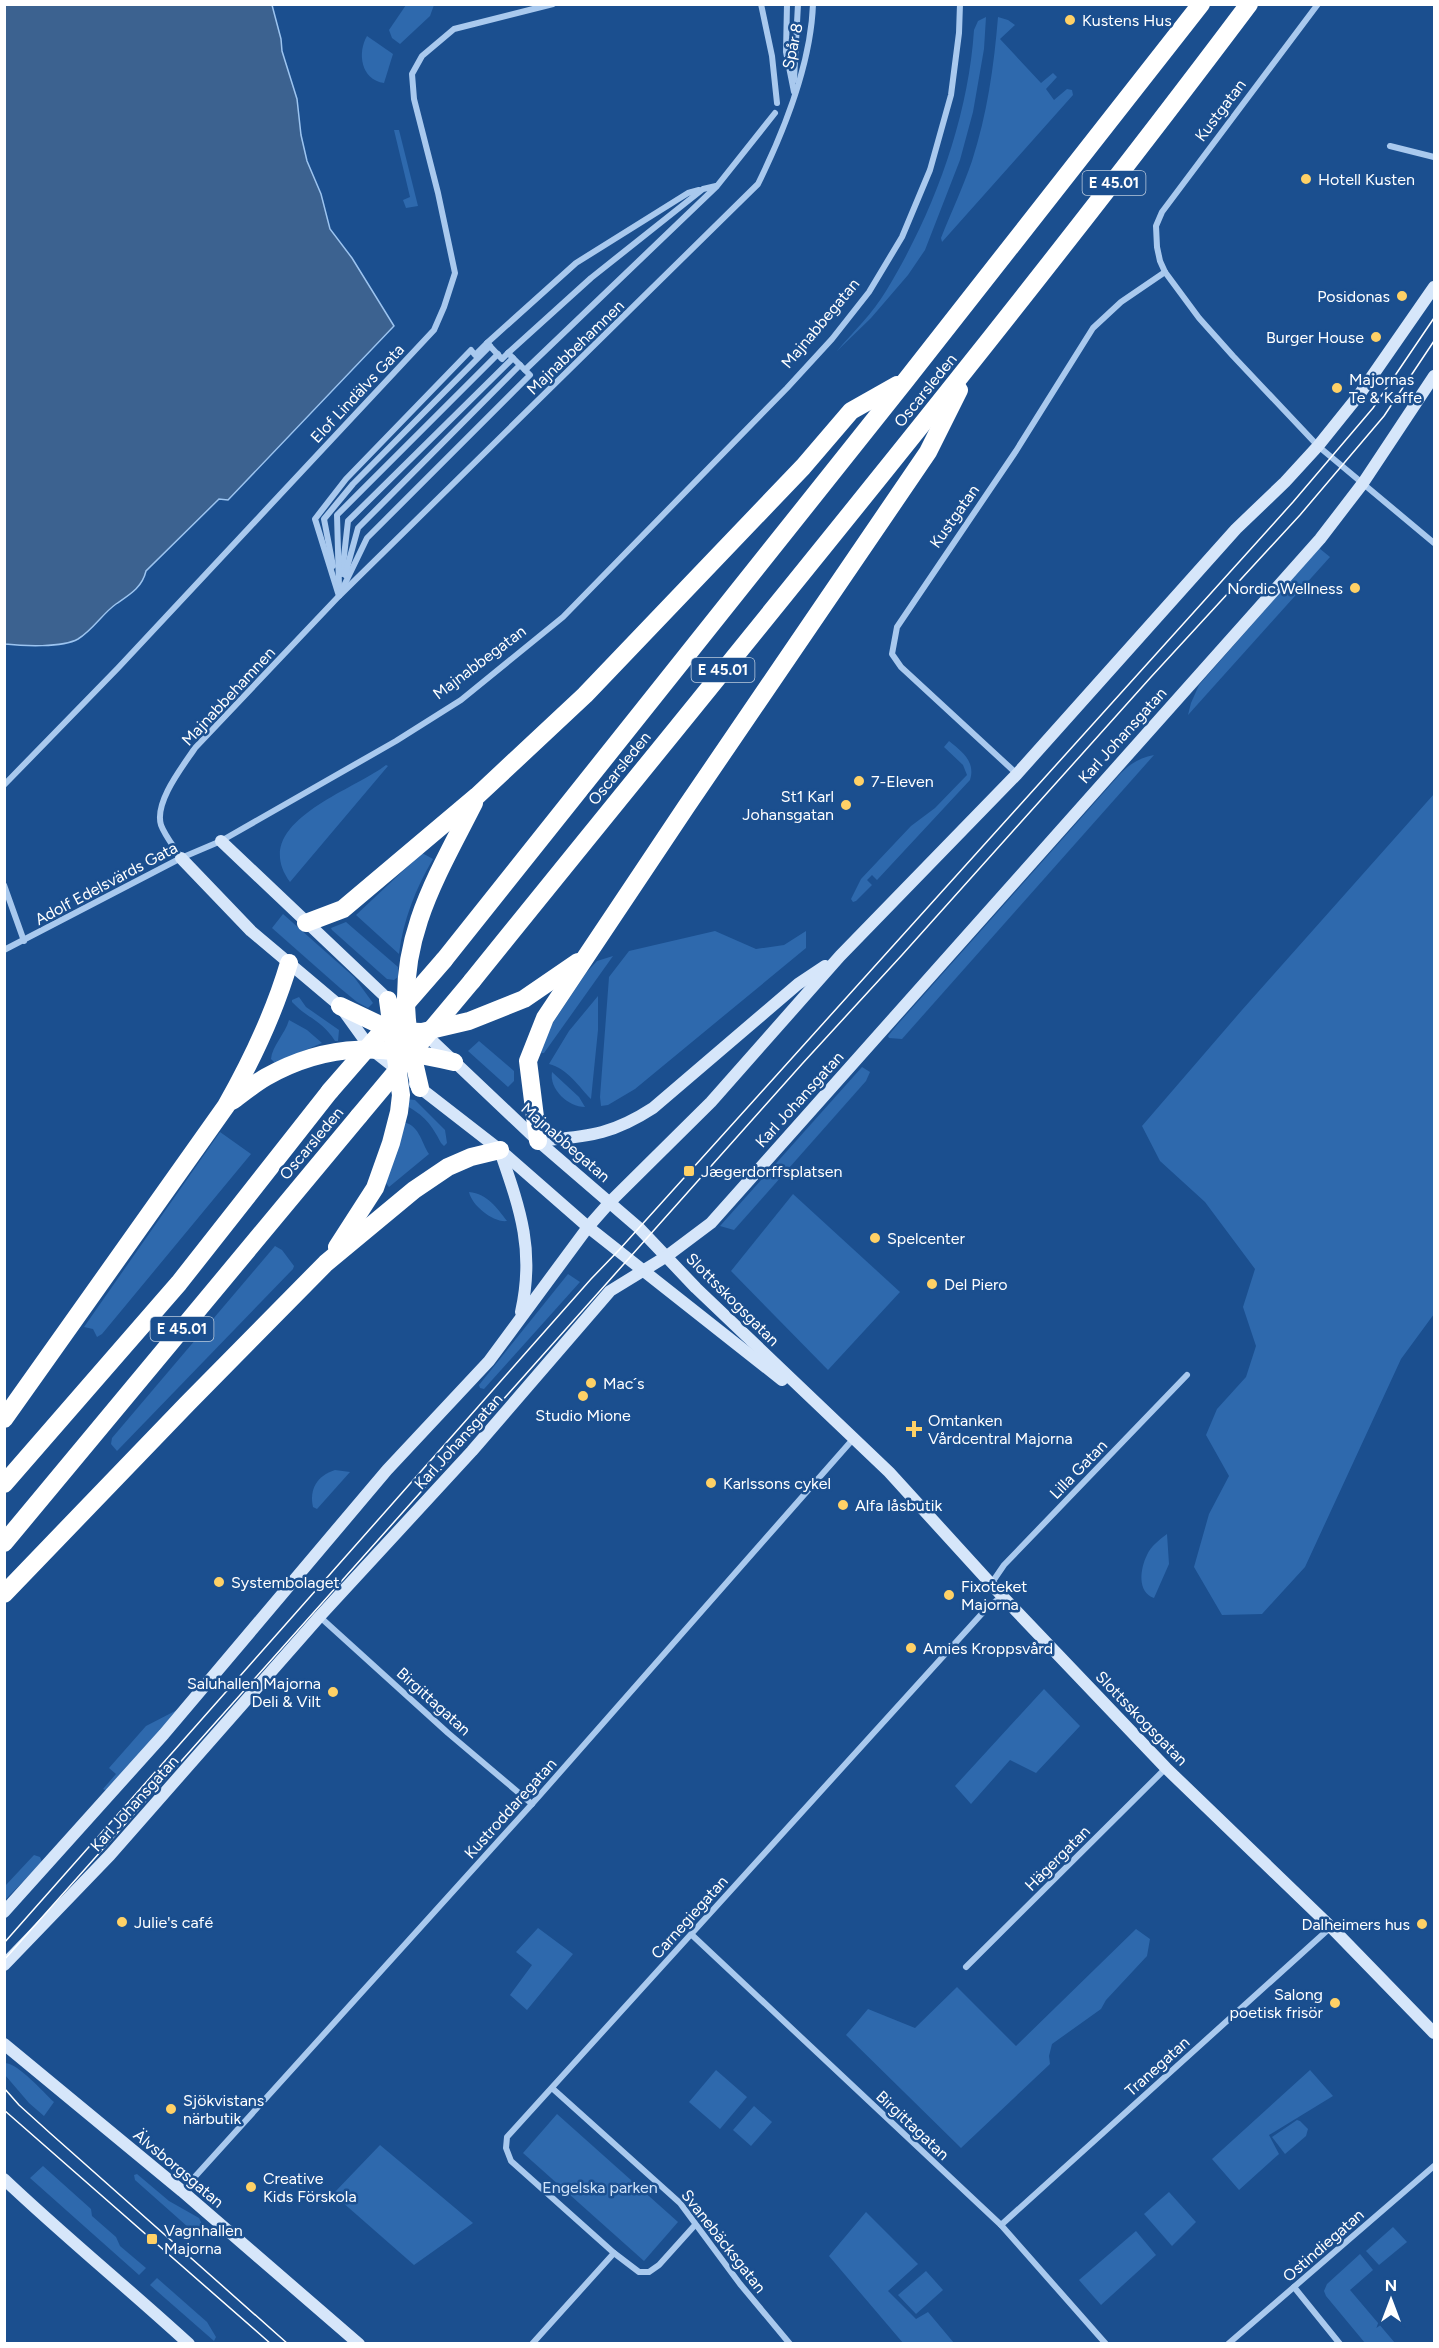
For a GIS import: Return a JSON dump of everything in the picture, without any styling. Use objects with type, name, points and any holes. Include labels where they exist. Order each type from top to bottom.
[{"type":"highway","name":"Oscarsleden","points":[[4,1484],[179,1283],[330,1092],[444,960],[906,380],[1201,4]]},
{"type":"highway","name":"Oscarsleden","points":[[4,1543],[472,981],[975,359],[1118,178],[1249,4]]},
{"type":"highway","points":[[538,1141],[528,1061],[545,1018],[928,452],[975,359]]},
{"type":"highway","points":[[306,923],[343,909],[477,796],[585,695],[803,467],[851,411],[906,380]]},
{"type":"highway","points":[[326,1263],[375,1188],[391,1143],[401,1095],[398,1071],[407,1028],[409,954],[426,898],[477,796]]},
{"type":"highway","points":[[340,1006],[407,1028],[470,1021],[524,999],[569,969],[591,951]]},
{"type":"highway","points":[[4,1419],[226,1106],[253,1058],[278,999],[289,963]]},
{"type":"highway","points":[[388,1000],[407,1028]]},
{"type":"highway","points":[[226,1106],[266,1077],[334,1051],[371,1049],[404,1051],[454,1062]]},
{"type":"highway","points":[[404,1051],[420,1088]]},
{"type":"highway","points":[[4,1594],[326,1263],[414,1190],[448,1167],[471,1157],[500,1150]]},
{"type":"street","name":"Elof Lindälvs Gata","points":[[4,785],[118,668],[434,330],[455,273],[438,193],[414,99],[412,74],[422,56],[454,29],[553,4]]},
{"type":"street","points":[[787,4],[786,52],[794,93]]},
{"type":"street","points":[[794,93],[798,4]]},
{"type":"street","name":"Spår 8","points":[[794,93],[807,55],[813,4]]},
{"type":"street","name":"Majnabbegatan","points":[[221,841],[396,741],[461,700],[531,645],[563,617],[681,498],[832,339],[869,292],[902,237],[930,170],[951,95],[959,33],[960,4]]},
{"type":"street","name":"Kustgatan","points":[[1318,4],[1162,212],[1156,226],[1157,247],[1165,272],[1199,318],[1226,349],[1318,446],[1434,543]]},
{"type":"street","points":[[761,5],[772,56],[777,103]]},
{"type":"street","name":"Majnabbehamnen","points":[[181,858],[160,824],[163,801],[175,776],[195,748],[339,596],[758,184],[780,140],[794,93]]},
{"type":"street","name":"Majnabbehamnen","points":[[339,596],[358,528],[523,367],[717,186],[775,112]]},
{"type":"street","points":[[1390,146],[1434,157]]},
{"type":"street","points":[[339,596],[324,519],[353,484],[489,345],[576,263],[688,193],[717,186]]},
{"type":"street","points":[[339,596],[348,521],[591,278],[703,189]]},
{"type":"street","name":"Kustgatan","points":[[1017,774],[901,667],[892,654],[897,627],[1016,451],[1093,328],[1121,302],[1165,272]]},
{"type":"street","name":"Karl Johansgatan","points":[[4,1912],[164,1734],[387,1470],[489,1361],[588,1227],[610,1202],[711,1102],[840,956],[1017,774],[1236,529],[1318,446],[1359,395],[1434,287]]},
{"type":"street","points":[[339,596],[315,519],[346,479],[471,350],[475,355],[489,345]]},
{"type":"street","points":[[489,345],[502,359],[511,356]]},
{"type":"street","points":[[339,596],[338,515],[498,354]]},
{"type":"street","name":"Majnabbehamnen","points":[[339,596],[367,538],[530,375],[511,356]]},
{"type":"street","name":"Karl Johansgatan","points":[[4,1965],[110,1855],[320,1616],[472,1451],[610,1291],[645,1271],[711,1223],[1320,539],[1363,483],[1434,376]]},
{"type":"street","points":[[221,841],[388,1000]]},
{"type":"street","name":"Adolf Edelsvärds Gata","points":[[4,950],[181,858],[221,841]]},
{"type":"street","points":[[181,858],[251,931],[340,1006],[371,1049],[500,1150],[588,1227]]},
{"type":"street","points":[[4,885],[24,941]]},
{"type":"street","name":"Karl Johansgatan","points":[[538,1141],[607,1132],[628,1124],[661,1101],[798,984],[840,956]]},
{"type":"street","name":"Majnabbegatan","points":[[407,1028],[454,1062],[538,1141],[610,1202]]},
{"type":"street","points":[[500,1150],[524,1225],[526,1289],[519,1319]]},
{"type":"street","name":"Slottsskogsgatan","points":[[610,1202],[667,1256],[696,1288],[896,1479],[1002,1596],[1166,1768],[1331,1927],[1434,2033]]},
{"type":"street","name":"Slottsskogsgatan","points":[[588,1227],[833,1419]]},
{"type":"street","name":"Lilla Gatan","points":[[991,1584],[1004,1565],[1187,1375]]},
{"type":"street","name":"Kustroddaregatan","points":[[182,2192],[532,1804],[854,1438]]},
{"type":"street","name":"Carnegiegatan","points":[[695,2225],[660,2265],[649,2272],[639,2272],[614,2253],[511,2161],[506,2148],[507,2137],[987,1608],[1002,1596]]},
{"type":"street","name":"Birgittagatan","points":[[320,1616],[448,1733],[532,1804]]},
{"type":"street","name":"Hägergatan","points":[[966,1967],[1166,1768]]},
{"type":"street","name":"Tranegatan","points":[[1001,2225],[1331,1927]]},
{"type":"street","name":"Birgittagatan","points":[[692,1935],[1001,2225],[1106,2343]]},
{"type":"street","name":"Älvsborgsgatan","points":[[4,2044],[359,2343]]},
{"type":"street","name":"Svanebäcksgatan","points":[[552,2088],[680,2203],[740,2284],[790,2343]]},
{"type":"street","name":"Ostindiegatan","points":[[1228,2343],[1434,2166]]},
{"type":"street","points":[[4,2179],[189,2343]]},
{"type":"street","points":[[532,2343],[614,2253]]},
{"type":"street","points":[[1294,2287],[1340,2343]]},
{"type":"green space","points":[[406,5],[434,5],[430,16],[400,44],[392,38],[389,30]]},
{"type":"green space","points":[[986,17],[984,49],[973,112],[960,160],[925,250],[908,275],[871,318],[837,351],[881,299],[919,230],[956,132],[970,64],[974,30],[978,21]]},
{"type":"green space","points":[[998,17],[1015,25],[1000,39],[1041,83],[1053,73],[1057,77],[1046,89],[1054,100],[1067,89],[1072,90],[1073,95],[942,242],[941,238],[968,171],[982,126],[992,72]]},
{"type":"green space","points":[[367,36],[393,54],[384,83],[370,77],[363,65],[362,50]]},
{"type":"green space","points":[[394,130],[399,130],[418,206],[406,208],[403,200],[410,197]]},
{"type":"green space","points":[[1319,548],[1330,557],[1188,715],[1199,685]]},
{"type":"green space","points":[[949,741],[969,762],[970,780],[877,880],[872,875],[867,880],[872,885],[853,902],[851,899],[861,879],[911,826],[935,808],[967,775],[963,765],[944,747]]},
{"type":"green space","points":[[1154,755],[902,1039],[889,1038],[888,1036],[897,1025],[1121,773],[1136,761]]},
{"type":"green space","points":[[386,765],[388,766],[290,882],[280,861],[282,842],[293,826],[310,811]]},
{"type":"green space","points":[[1434,794],[1434,1314],[1401,1359],[1305,1567],[1262,1614],[1222,1615],[1194,1567],[1209,1514],[1229,1476],[1206,1435],[1217,1409],[1246,1377],[1256,1346],[1243,1307],[1255,1269],[1205,1202],[1160,1161],[1142,1126]]},
{"type":"green space","points":[[422,853],[433,859],[411,905],[399,954],[356,915]]},
{"type":"green space","points":[[283,914],[354,977],[373,1003],[368,1008],[340,988],[272,928]]},
{"type":"green space","points":[[346,922],[398,967],[398,977],[394,980],[387,979],[331,928]]},
{"type":"green space","points":[[715,931],[756,949],[784,945],[806,931],[806,948],[635,1089],[608,1105],[601,1106],[609,977],[629,951]]},
{"type":"green space","points":[[613,956],[544,1053],[541,1053],[548,1030],[586,973],[597,961]]},
{"type":"green space","points":[[598,996],[598,1030],[591,1099],[561,1069],[549,1064],[569,1031]]},
{"type":"green space","points":[[299,997],[306,1007],[339,1030],[338,1041],[335,1041],[325,1028],[292,1002]]},
{"type":"green space","points":[[289,1020],[307,1030],[322,1043],[275,1063],[271,1059],[272,1054]]},
{"type":"green space","points":[[479,1041],[514,1071],[514,1081],[508,1087],[468,1051]]},
{"type":"green space","points":[[862,1067],[870,1072],[866,1081],[734,1230],[720,1226]]},
{"type":"green space","points":[[552,1072],[579,1097],[585,1107],[572,1104],[561,1096],[554,1085]]},
{"type":"green space","points":[[405,1099],[415,1100],[445,1130],[447,1143],[444,1146],[427,1121],[405,1105]]},
{"type":"green space","points":[[401,1122],[416,1129],[429,1154],[389,1187],[385,1182]]},
{"type":"green space","points":[[220,1132],[251,1154],[102,1334],[97,1337],[93,1329],[84,1327]]},
{"type":"green space","points":[[469,1192],[487,1199],[507,1221],[496,1219],[484,1212],[474,1203]]},
{"type":"green space","points":[[793,1194],[900,1292],[828,1370],[731,1271]]},
{"type":"green space","points":[[275,1246],[282,1250],[294,1266],[293,1269],[117,1451],[111,1444],[112,1438]]},
{"type":"green space","points":[[568,1274],[580,1282],[484,1389],[480,1388],[479,1385]]},
{"type":"green space","points":[[335,1470],[350,1472],[317,1509],[313,1507],[313,1489],[323,1476]]},
{"type":"green space","points":[[1167,1534],[1169,1564],[1154,1598],[1145,1591],[1142,1585],[1143,1567],[1151,1549]]},
{"type":"green space","points":[[1044,1689],[1080,1726],[1036,1773],[1010,1760],[971,1804],[955,1786]]},
{"type":"green space","points":[[177,1710],[107,1791],[103,1789],[116,1774],[109,1768],[146,1726]]},
{"type":"green space","points":[[34,1855],[40,1857],[42,1862],[5,1900],[5,1886]]},
{"type":"green space","points":[[538,1928],[573,1954],[527,2010],[510,1995],[532,1965],[516,1952]]},
{"type":"green space","points":[[1136,1929],[1150,1939],[1147,1956],[1106,2000],[1101,2009],[1052,2044],[1050,2064],[961,2148],[846,2035],[868,2009],[915,2028],[957,1987],[1016,2046]]},
{"type":"green space","points":[[5,2063],[24,2073],[54,2102],[44,2116],[29,2103],[5,2075]]},
{"type":"green space","points":[[716,2070],[747,2097],[720,2129],[689,2102]]},
{"type":"green space","points":[[1310,2070],[1333,2096],[1269,2135],[1279,2154],[1239,2190],[1212,2159]]},
{"type":"green space","points":[[754,2106],[772,2122],[751,2146],[733,2130]]},
{"type":"green space","name":"Engelska parken","points":[[557,2114],[678,2222],[644,2261],[523,2153]]},
{"type":"green space","points":[[1297,2120],[1308,2129],[1306,2136],[1285,2154],[1272,2137]]},
{"type":"green space","points":[[380,2145],[473,2223],[414,2265],[333,2194]]},
{"type":"green space","points":[[43,2166],[91,2209],[92,2216],[116,2237],[120,2246],[146,2268],[139,2275],[30,2178]]},
{"type":"green space","points":[[137,2174],[169,2201],[199,2218],[202,2224],[197,2235],[135,2180],[134,2175]]},
{"type":"green space","points":[[1169,2192],[1196,2222],[1172,2246],[1144,2214]]},
{"type":"green space","points":[[866,2212],[918,2264],[888,2291],[916,2319],[928,2312],[954,2343],[903,2343],[829,2256]]},
{"type":"green space","points":[[1393,2227],[1407,2242],[1379,2265],[1366,2251]]},
{"type":"green space","points":[[1136,2231],[1156,2255],[1101,2305],[1079,2280]]},
{"type":"green space","points":[[1360,2254],[1373,2270],[1350,2290],[1395,2343],[1365,2343],[1324,2291],[1327,2284]]},
{"type":"green space","points":[[926,2271],[943,2290],[916,2314],[898,2295]]},
{"type":"green space","points":[[157,2278],[207,2322],[216,2337],[214,2341],[150,2285]]},
{"type":"shaded area","points":[[5,4],[272,5],[282,51],[297,99],[307,161],[321,194],[330,229],[352,258],[394,326],[228,500],[219,499],[146,571],[134,590],[78,639],[53,645],[5,644]]},
{"type":"tram line","points":[[4,1943],[591,1279],[1293,502],[1373,408],[1434,318]]},
{"type":"tram line","points":[[4,1960],[802,1064],[1300,515],[1384,416],[1434,341]]},
{"type":"tram line","points":[[4,2088],[50,2133],[288,2344]]},
{"type":"tram line","points":[[4,2110],[271,2344]]},
{"type":"place","name":"Kustens Hus","points":[[1070,20]]},
{"type":"place","name":"Hotell Kusten","points":[[1306,179]]},
{"type":"place","name":"Posidonas","points":[[1402,296]]},
{"type":"place","name":"Burger House","points":[[1376,337]]},
{"type":"place","name":"Majornas Te & Kaffe","points":[[1337,388]]},
{"type":"place","name":"Nordic Wellness","points":[[1355,588]]},
{"type":"place","name":"7-Eleven","points":[[859,781]]},
{"type":"place","name":"St1 Karl Johansgatan","points":[[846,805]]},
{"type":"place","name":"Jægerdorffsplatsen","points":[[689,1171]]},
{"type":"place","name":"Spelcenter","points":[[875,1238]]},
{"type":"place","name":"Del Piero","points":[[932,1284]]},
{"type":"place","name":"Mac´s","points":[[591,1383]]},
{"type":"place","name":"Studio Mione","points":[[583,1396]]},
{"type":"place","name":"Omtanken Vårdcentral Majorna","points":[[914,1429]]},
{"type":"place","name":"Karlssons cykel","points":[[711,1483]]},
{"type":"place","name":"Alfa låsbutik","points":[[843,1505]]},
{"type":"place","name":"Systembolaget","points":[[219,1582]]},
{"type":"place","name":"Fixoteket Majorna","points":[[949,1595]]},
{"type":"place","name":"Amies Kroppsvård","points":[[911,1648]]},
{"type":"place","name":"Saluhallen Majorna Deli & Vilt","points":[[333,1692]]},
{"type":"place","name":"Julie's café","points":[[122,1922]]},
{"type":"place","name":"Dalheimers hus","points":[[1422,1924]]},
{"type":"place","name":"Salong poetisk frisör","points":[[1335,2003]]},
{"type":"place","name":"Sjökvistans närbutik","points":[[171,2109]]},
{"type":"place","name":"Creative Kids Förskola","points":[[251,2187]]},
{"type":"place","name":"Vagnhallen Majorna","points":[[152,2239]]}]
